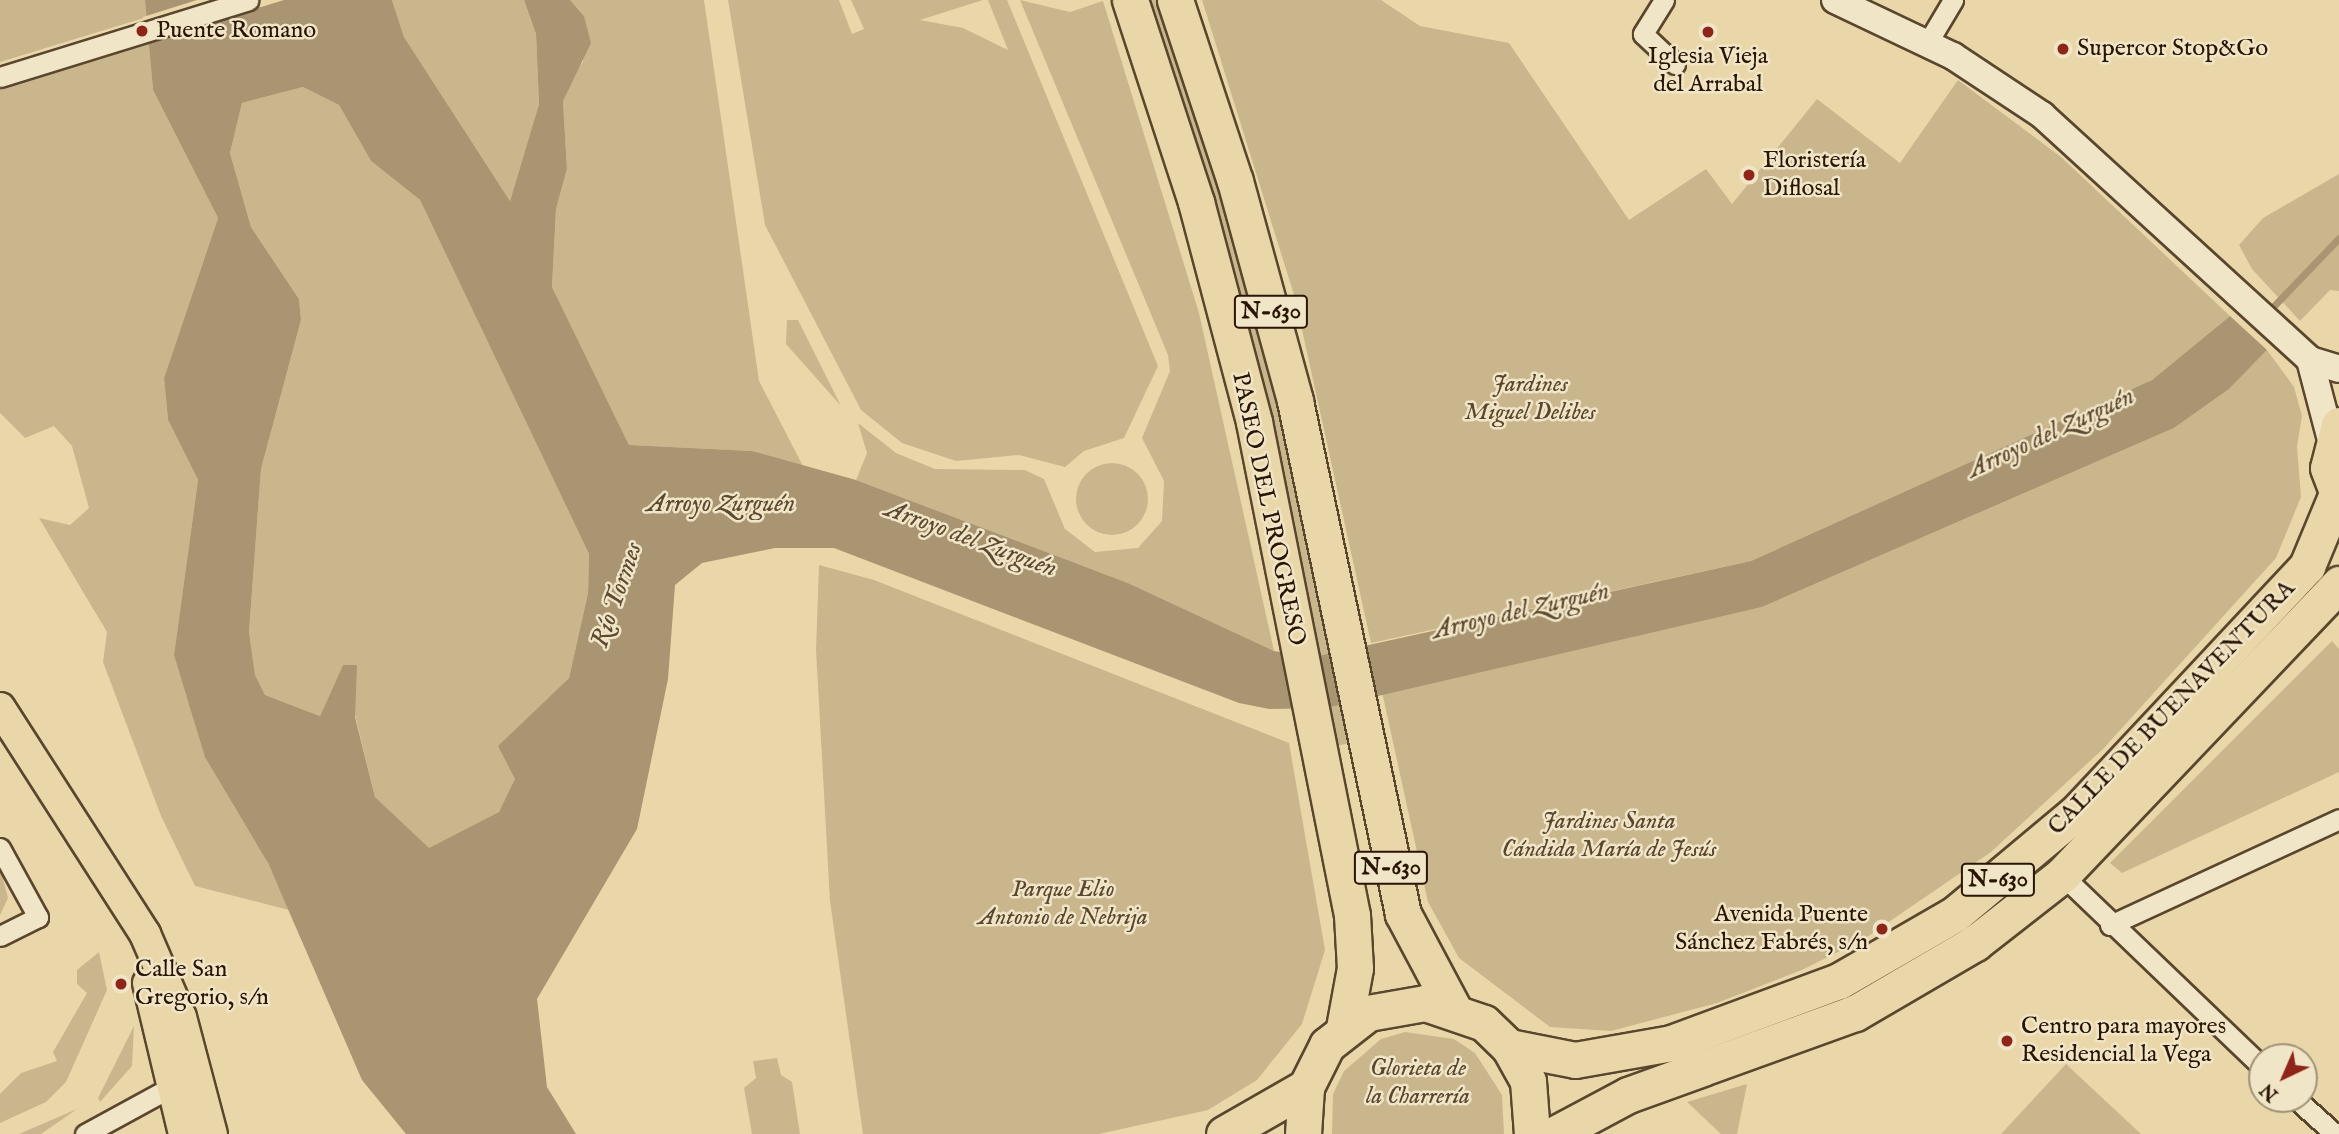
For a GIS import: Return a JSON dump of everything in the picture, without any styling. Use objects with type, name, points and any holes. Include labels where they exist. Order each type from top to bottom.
[{"type":"highway","name":"PASEO DEL PROGRESO","points":[[1130,0],[1196,202],[1250,409],[1355,940],[1344,1028]]},
{"type":"highway","name":"PASEO DEL PROGRESO","points":[[1175,0],[1235,181],[1295,401],[1359,716],[1403,914],[1453,1008]]},
{"type":"highway","name":"N-630","points":[[2335,432],[2328,468],[2338,496]]},
{"type":"highway","name":"CALLE DE BUENAVENTURA","points":[[1509,1047],[1575,1060],[1671,1043],[1839,981],[1955,914],[2077,813],[2307,566],[2338,496]]},
{"type":"highway","name":"CALLE DE BUENAVENTURA","points":[[1555,1134],[1637,1091],[1855,1013],[1975,943],[2062,875],[2339,584]]},
{"type":"highway","points":[[1344,1028],[1396,1004],[1453,1008],[1484,1023],[1509,1047],[1528,1081],[1532,1134]]},
{"type":"highway","name":"N-630","points":[[1303,1134],[1306,1087],[1344,1028]]},
{"type":"highway","points":[[1224,1134],[1306,1087]]},
{"type":"main road","points":[[1835,0],[1928,42],[2042,115],[2310,360],[2339,369]]},
{"type":"main road","points":[[2310,360],[2335,432]]},
{"type":"main road","points":[[0,708],[104,868],[172,992],[212,1134]]},
{"type":"main road","points":[[104,868],[155,1002],[184,1134]]},
{"type":"street","points":[[0,77],[248,0]]},
{"type":"street","points":[[1664,0],[1643,34],[1675,64]]},
{"type":"street","points":[[1928,42],[1953,0]]},
{"type":"street","points":[[2110,925],[2338,822]]},
{"type":"street","points":[[0,848],[38,917],[0,936]]},
{"type":"street","points":[[2062,875],[2110,925],[2248,1054]]},
{"type":"street","points":[[85,1134],[162,1091]]},
{"type":"street","points":[[2315,1113],[2334,1127]]},
{"type":"green space","points":[[0,0],[145,0],[147,17],[0,62]]},
{"type":"green space","points":[[392,0],[524,0],[536,34],[539,104],[510,201],[404,37]]},
{"type":"green space","points":[[570,0],[704,0],[759,381],[805,470],[752,451],[629,445],[552,287],[556,209],[567,169],[563,101],[567,82],[583,62],[584,16]]},
{"type":"green space","points":[[728,0],[839,0],[852,34],[864,29],[851,0],[983,0],[920,20],[963,28],[1008,50],[988,0],[1007,0],[1158,366],[1124,438],[1084,451],[1065,467],[1019,455],[956,461],[902,443],[861,410],[765,225]]},
{"type":"green space","points":[[1020,0],[1070,12],[1103,1],[1199,313],[1274,651],[1128,583],[856,480],[867,453],[858,423],[896,453],[935,469],[1025,470],[1044,479],[1065,529],[1095,552],[1138,548],[1162,521],[1164,481],[1142,438],[1170,371],[1168,355]]},
{"type":"green space","points":[[1147,0],[1160,0],[1180,57],[1267,347],[1350,743],[1332,747]]},
{"type":"green space","name":"Jardines Miguel Delibes","points":[[1202,0],[1381,0],[1420,26],[1509,43],[1629,220],[1706,169],[1732,204],[1817,99],[1900,163],[1958,80],[2061,157],[2230,316],[2152,380],[1751,561],[1371,643],[1295,298]]},
{"type":"green space","points":[[149,44],[153,90],[218,218],[164,378],[168,420],[198,480],[174,655],[289,910],[195,886],[161,816],[103,662],[107,632],[39,518],[70,525],[89,508],[72,446],[54,426],[25,438],[0,413],[0,89]]},
{"type":"green space","points":[[303,87],[339,105],[371,161],[420,200],[589,554],[588,593],[569,678],[499,746],[516,779],[499,812],[429,849],[375,797],[343,665],[320,716],[265,695],[255,676],[249,632],[261,469],[301,320],[299,299],[251,227],[230,153],[242,103]]},
{"type":"green space","points":[[2339,174],[2339,291],[2330,290],[2300,321],[2252,269],[2239,245],[2263,218]]},
{"type":"green space","points":[[787,320],[798,320],[841,406],[786,344]]},
{"type":"green space","name":"Jardines Santa Cándida María de Jesús","points":[[2267,350],[2294,387],[2302,416],[2297,446],[2301,497],[2276,558],[2103,749],[1991,852],[1864,939],[1804,969],[1717,1003],[1611,1031],[1550,1027],[1459,958],[1428,902],[1382,692],[1762,607],[2174,428],[2229,389]]},
{"type":"green space","points":[[1112,463],[1132,469],[1142,479],[1148,499],[1142,519],[1132,529],[1112,535],[1092,529],[1082,519],[1076,499],[1082,479],[1092,469]]},
{"type":"green space","name":"Parque Elio Antonio de Nebrija","points":[[819,565],[874,580],[1289,743],[1325,950],[1302,1024],[1257,1080],[1208,1110],[1099,1134],[863,1134],[830,901],[816,650]]},
{"type":"green space","points":[[2332,641],[2339,649],[2339,772],[2122,873],[2110,863]]},
{"type":"green space","points":[[0,867],[8,898],[0,915]]},
{"type":"green space","points":[[99,952],[107,990],[66,1082],[46,1102],[0,1123],[0,1094],[21,1073],[57,1061],[53,1052],[87,993],[77,984],[77,970]]},
{"type":"green space","points":[[134,1026],[132,1066],[100,1102],[98,1098]]},
{"type":"green space","name":"Glorieta de la Charrería","points":[[1405,1032],[1454,1039],[1475,1053],[1502,1095],[1504,1134],[1332,1134],[1333,1094],[1344,1071],[1381,1039]]},
{"type":"green space","points":[[777,1058],[781,1075],[792,1082],[800,1134],[752,1134],[744,1088],[756,1078],[753,1061]]},
{"type":"green space","points":[[2066,1064],[2141,1134],[2001,1134]]},
{"type":"green space","points":[[1747,1084],[1737,1134],[1721,1134],[1687,1102]]},
{"type":"green space","points":[[77,1109],[41,1134],[19,1134]]},
{"type":"water","points":[[145,0],[392,0],[404,37],[510,201],[539,104],[536,34],[524,0],[570,0],[584,16],[591,43],[563,101],[567,169],[556,209],[552,287],[629,445],[752,451],[856,480],[1128,583],[1274,651],[1314,657],[1751,561],[2152,380],[2230,316],[2267,350],[2229,389],[2174,428],[1762,607],[1326,708],[1269,709],[1239,703],[834,548],[775,548],[702,563],[675,585],[668,679],[637,829],[537,999],[547,1087],[576,1134],[406,1134],[362,1080],[268,863],[205,757],[174,655],[198,480],[168,420],[164,378],[218,218],[153,90]],"holes":[[[303,87],[339,105],[371,161],[420,200],[589,554],[588,593],[569,678],[498,746],[515,779],[499,812],[429,848],[375,797],[355,717],[357,665],[343,665],[320,716],[265,695],[255,675],[249,632],[261,469],[301,320],[299,299],[251,227],[230,153],[242,103]]]},
{"type":"pier","points":[[197,0],[284,0],[146,43],[143,17]]},
{"type":"waterway","name":"Arroyo del Zurguén","points":[[2267,313],[2339,238]]},
{"type":"place","name":"Puente Romano","points":[[142,31]]},
{"type":"place","name":"Iglesia Vieja del Arrabal","points":[[1708,32]]},
{"type":"place","name":"Supercor Stop&Go","points":[[2063,49]]},
{"type":"place","name":"Floristería Diflosal","points":[[1749,175]]},
{"type":"place","name":"Avenida Puente Sánchez Fabrés, s/n","points":[[1882,929]]},
{"type":"place","name":"Calle San Gregorio, s/n","points":[[121,984]]},
{"type":"place","name":"Centro para mayores Residencial la Vega","points":[[2007,1041]]},
{"type":"water label","name":"Arroyo Zurguén","points":[[721,504]]},
{"type":"water label","name":"Río Tormes","points":[[617,595]]}]
